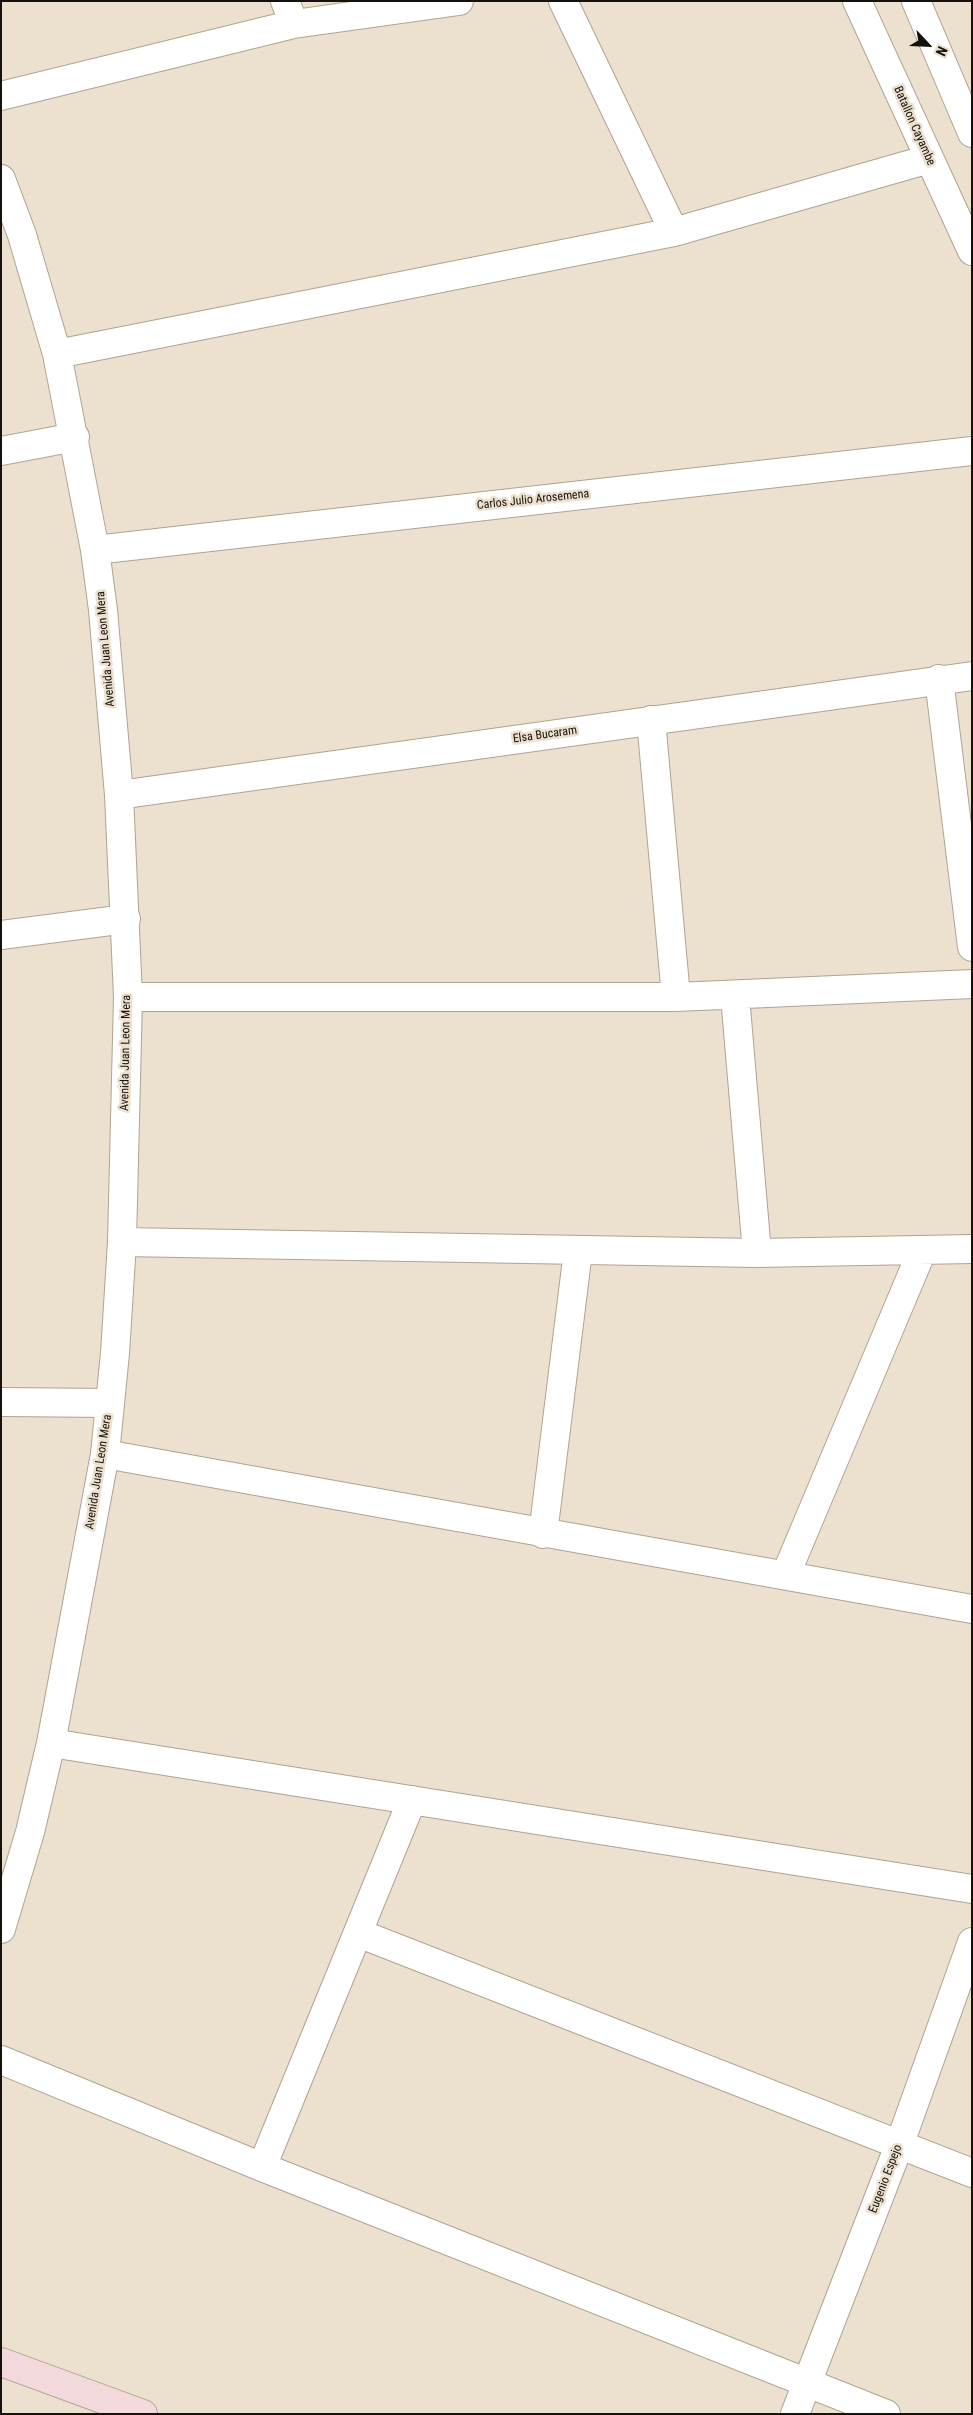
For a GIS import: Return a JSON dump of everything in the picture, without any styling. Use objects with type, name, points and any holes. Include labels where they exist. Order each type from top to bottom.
[{"type":"street","points":[[1,96],[289,13],[459,1]]},
{"type":"street","points":[[563,1],[674,232]]},
{"type":"street","name":"Batallon Cayambe","points":[[857,1],[972,251]]},
{"type":"street","points":[[916,1],[962,81],[972,133]]},
{"type":"street","points":[[58,354],[674,232],[929,159]]},
{"type":"street","name":"Avenida Juan Leon Mera","points":[[1,179],[22,235],[58,354],[95,550],[103,610],[119,795],[128,997],[122,1242],[105,1454],[51,1743],[30,1832],[1,1929]]},
{"type":"street","points":[[1,451],[75,437]]},
{"type":"street","name":"Carlos Julio Arosemena","points":[[95,550],[972,451]]},
{"type":"street","name":"Elsa Bucaram","points":[[119,795],[939,679],[972,676]]},
{"type":"street","points":[[939,679],[972,946]]},
{"type":"street","points":[[650,720],[676,997]]},
{"type":"street","points":[[1,935],[126,919]]},
{"type":"street","points":[[128,997],[676,997],[735,996],[972,984]]},
{"type":"street","points":[[735,996],[757,1253]]},
{"type":"street","points":[[122,1242],[757,1253],[972,1249]]},
{"type":"street","points":[[543,1534],[578,1251]]},
{"type":"street","points":[[786,1574],[922,1251]]},
{"type":"street","points":[[1,1402],[110,1403]]},
{"type":"street","points":[[105,1454],[543,1534],[786,1574],[972,1609]]},
{"type":"street","points":[[51,1743],[972,1888]]},
{"type":"street","points":[[262,2167],[412,1800]]},
{"type":"street","points":[[358,1933],[900,2143],[972,2173]]},
{"type":"street","name":"Eugenio Espejo","points":[[795,2414],[900,2143],[972,1942]]},
{"type":"street","points":[[1,2060],[262,2167],[886,2414]]},
{"type":"street","points":[[1,2362],[142,2414]]}]
